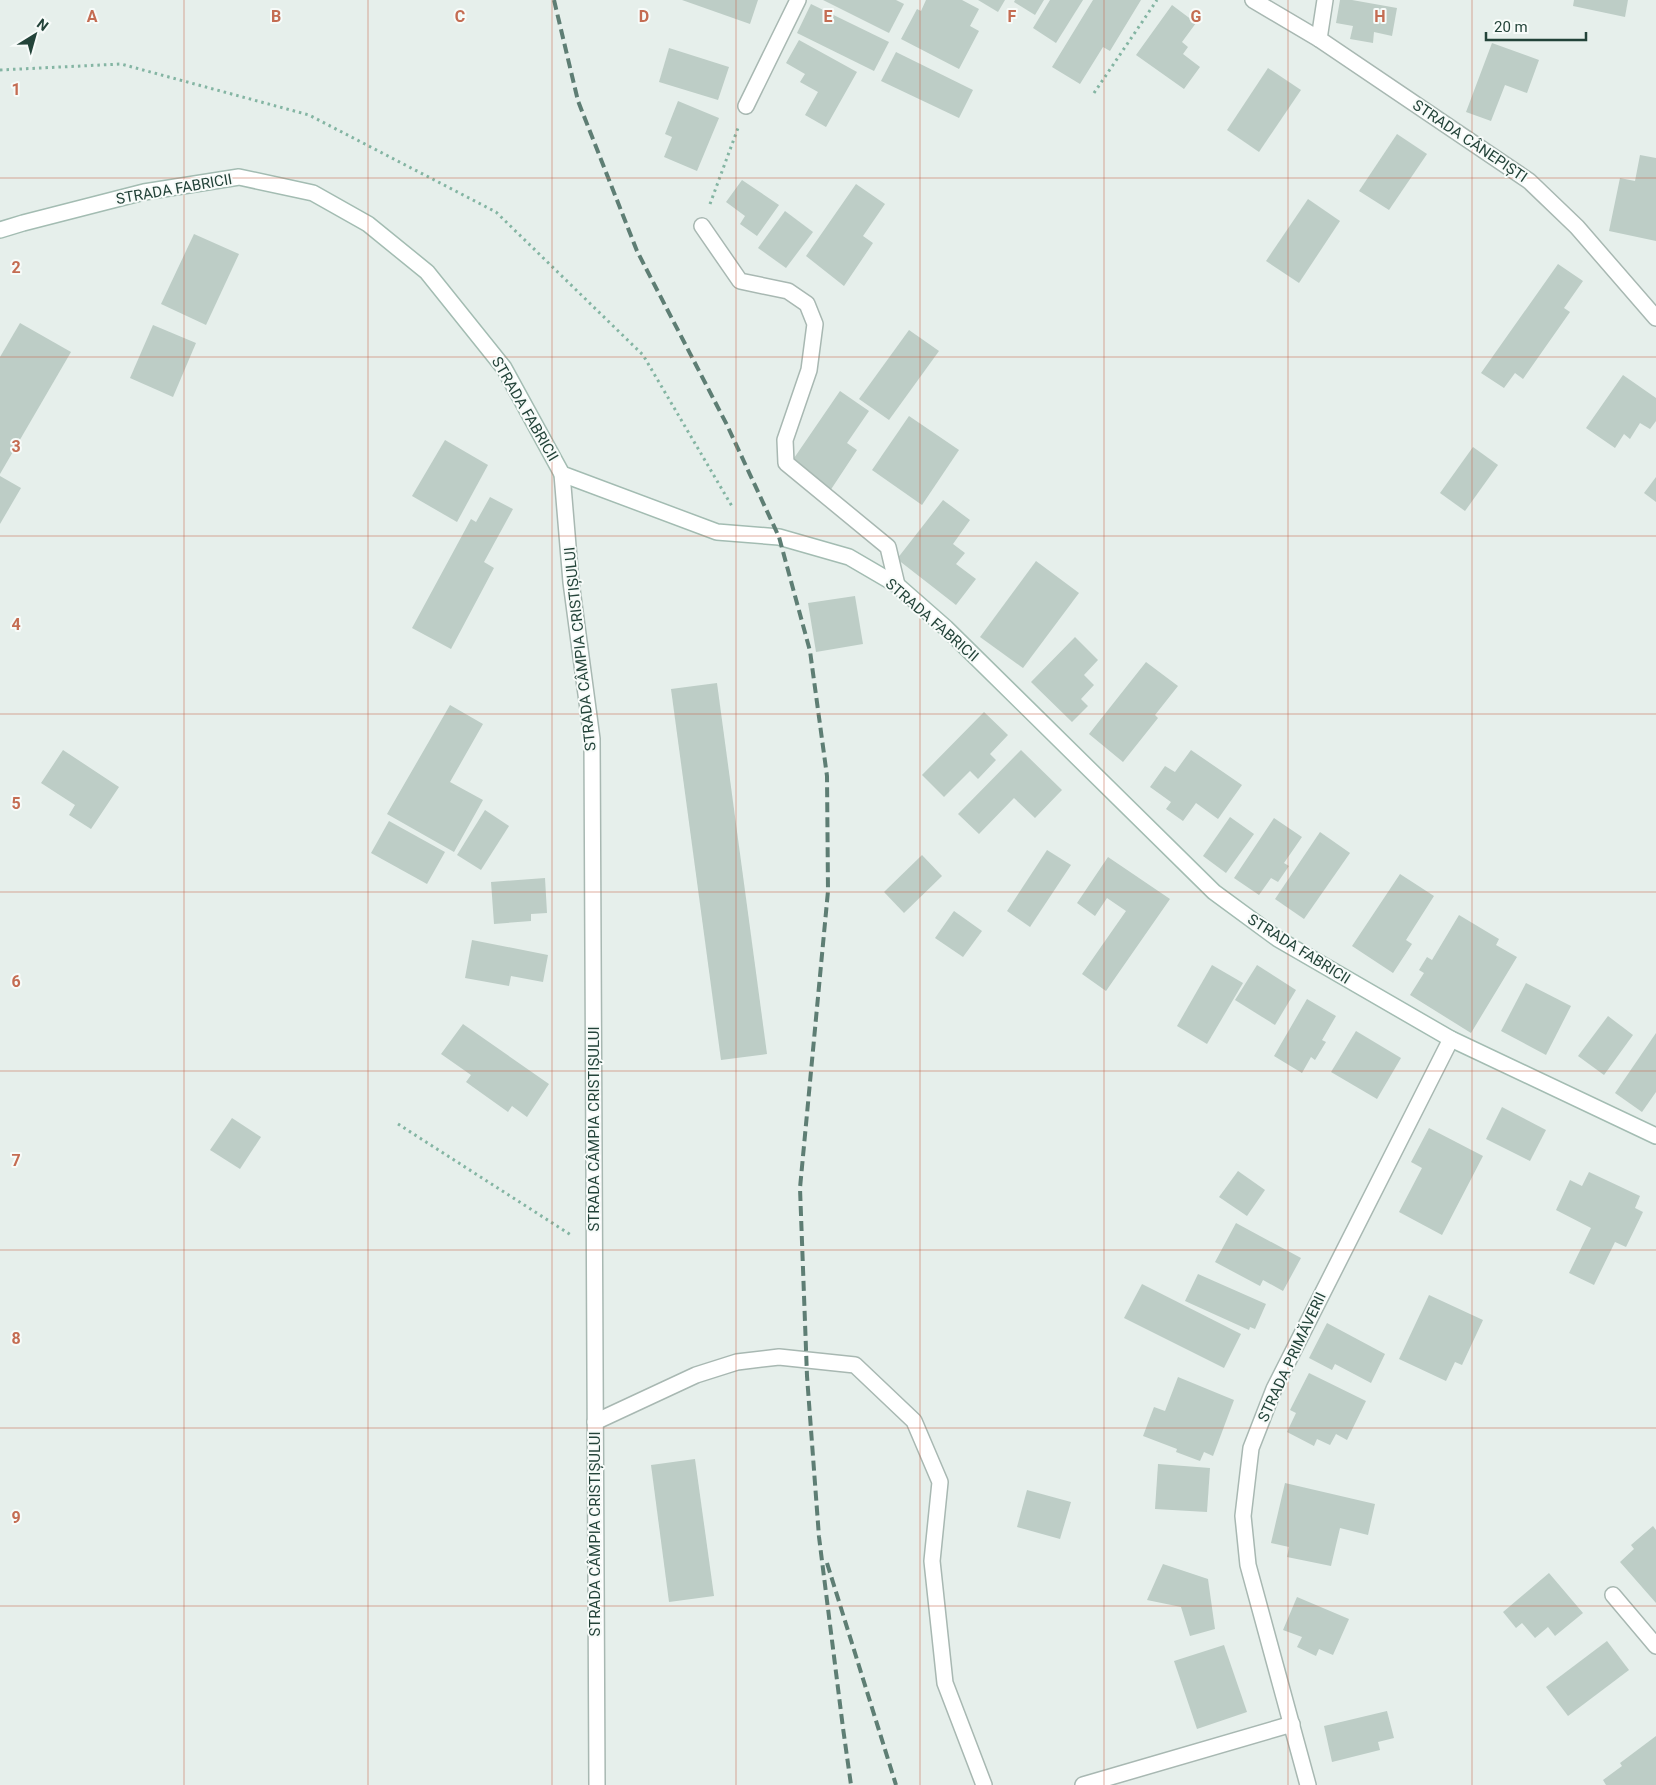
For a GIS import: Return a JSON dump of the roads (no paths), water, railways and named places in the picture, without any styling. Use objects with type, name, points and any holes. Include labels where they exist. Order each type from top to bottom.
[{"type":"street","points":[[746,106],[798,0]]},
{"type":"street","name":"STRADA CÂNEPIȘTI","points":[[1254,0],[1319,39],[1529,181],[1577,227],[1656,318]]},
{"type":"street","points":[[1319,39],[1325,0]]},
{"type":"street","name":"STRADA FABRICII","points":[[0,230],[23,222],[144,192],[239,177],[313,193],[368,224],[427,272],[504,368],[562,474],[717,532],[779,537],[849,557],[897,586],[946,628],[1214,892],[1278,939],[1451,1039],[1656,1136]]},
{"type":"street","points":[[702,226],[740,282],[788,291],[807,304],[816,324],[809,370],[784,440],[786,463],[888,547],[897,586]]},
{"type":"street","name":"STRADA CÂMPIA CRISTIȘULUI","points":[[562,474],[571,582],[592,739],[597,1785]]},
{"type":"street","name":"STRADA PRIMĂVERII","points":[[1308,1785],[1248,1565],[1243,1516],[1250,1448],[1274,1389],[1451,1039]]},
{"type":"street","points":[[595,1422],[696,1375],[737,1362],[779,1357],[855,1365],[914,1421],[940,1482],[932,1561],[945,1683],[984,1785]]},
{"type":"street","points":[[1613,1595],[1656,1646]]},
{"type":"street","points":[[1084,1785],[1292,1724]]},
{"type":"railway","points":[[554,0],[578,101],[637,251],[727,425],[779,537],[810,651],[827,776],[828,891],[800,1188],[807,1376],[819,1537],[851,1785]]},
{"type":"railway","points":[[827,1563],[896,1785]]}]
